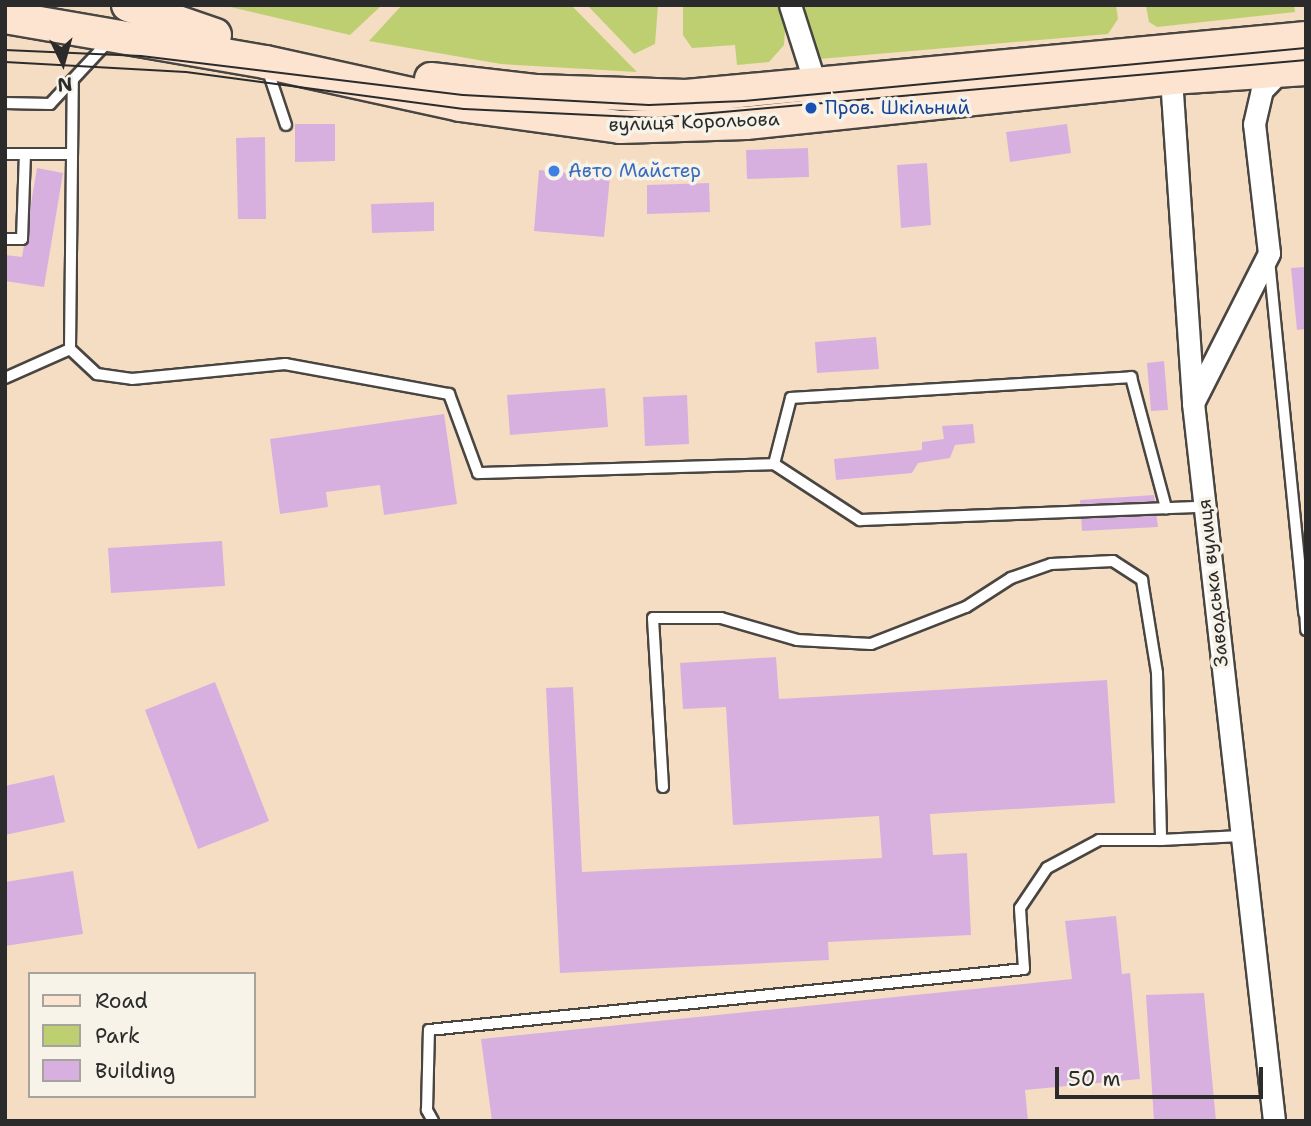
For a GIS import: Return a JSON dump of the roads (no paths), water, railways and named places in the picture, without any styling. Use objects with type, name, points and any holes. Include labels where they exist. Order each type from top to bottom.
[{"type":"main road","points":[[74,5],[116,36]]},
{"type":"main road","name":"вулиця Корольова","points":[[128,5],[189,30],[471,85],[820,101],[1293,70]]},
{"type":"main road","points":[[168,5],[189,30],[265,62]]},
{"type":"main road","name":"вулиця Корольова","points":[[5,17],[265,62],[460,106],[620,127],[1306,38]]},
{"type":"street","points":[[790,5],[820,101]]},
{"type":"street","points":[[1193,403],[1269,253],[1254,124],[1262,90],[1293,70]]},
{"type":"street","name":"Заводська вулиця","points":[[1171,78],[1193,403],[1274,1121]]},
{"type":"lane","points":[[5,103],[50,104],[73,82],[92,54],[116,36]]},
{"type":"lane","points":[[265,62],[286,125]]},
{"type":"lane","points":[[73,82],[69,349],[97,374],[132,379],[285,363],[449,394],[478,473],[774,464],[860,520],[1204,507]]},
{"type":"lane","points":[[5,154],[72,154]]},
{"type":"lane","points":[[5,239],[22,239],[25,154]]},
{"type":"lane","points":[[1269,253],[1306,630]]},
{"type":"lane","points":[[5,379],[69,349]]},
{"type":"lane","points":[[774,464],[791,398],[1130,377],[1166,508]]},
{"type":"lane","points":[[663,787],[653,618],[721,618],[797,640],[872,644],[966,607],[1011,578],[1041,568],[1113,561],[1142,580],[1157,673],[1161,840]]},
{"type":"lane","points":[[433,1121],[427,1110],[429,1030],[1024,969],[1020,908],[1047,868],[1099,840],[1241,836]]},
{"type":"tram line","points":[[5,50],[141,56],[463,95],[649,105],[744,101],[1306,48]]},
{"type":"tram line","points":[[5,62],[186,72],[464,109],[656,118],[1306,60]]},
{"type":"place","name":"Пров. Шкільний","points":[[811,108]]},
{"type":"place","name":"Авто Майстер","points":[[554,171]]}]
